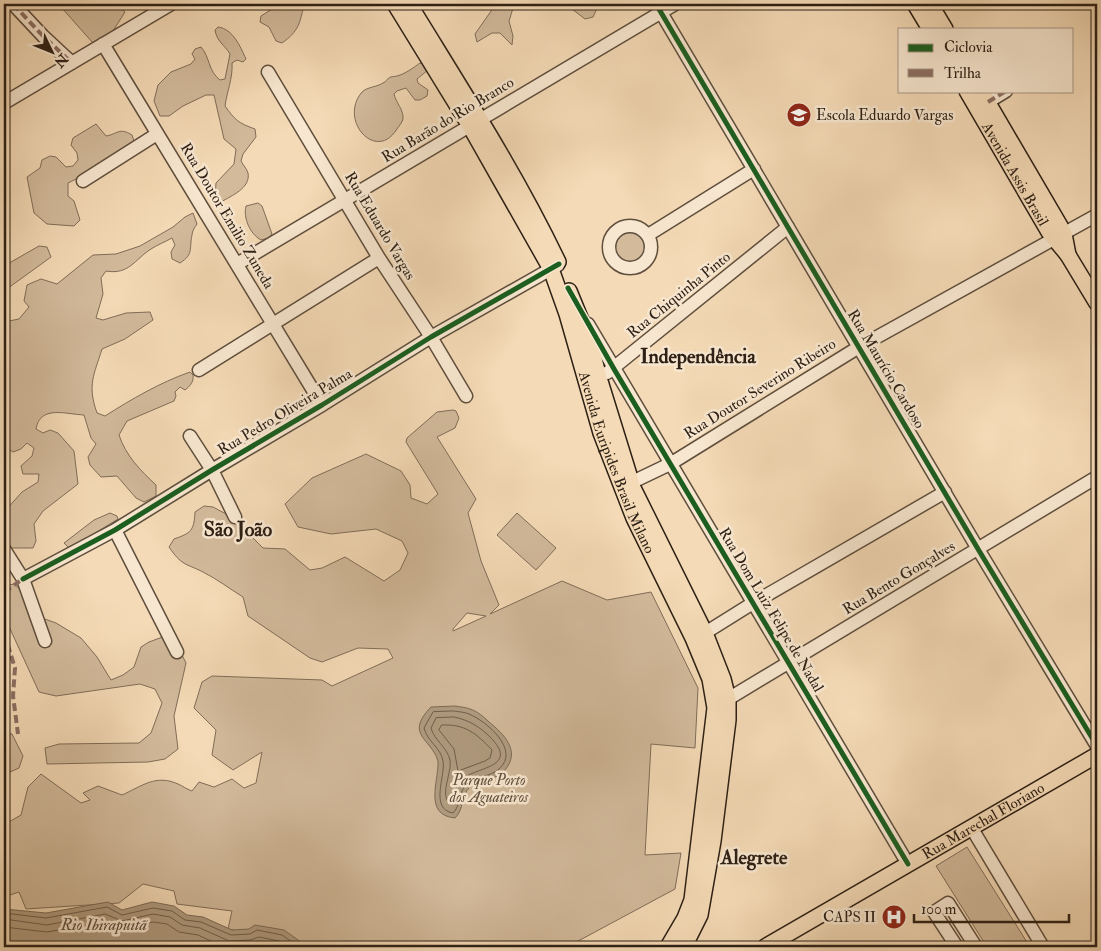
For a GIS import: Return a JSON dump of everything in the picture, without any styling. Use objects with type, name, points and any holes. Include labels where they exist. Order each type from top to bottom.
[{"type":"main road","name":"Avenida Euripides Brasil Milano","points":[[395,4],[409,11],[475,123],[533,211],[582,341]]},
{"type":"main road","points":[[915,4],[929,28]]},
{"type":"main road","points":[[930,4],[944,28]]},
{"type":"main road","name":"Avenida Assis Brasil","points":[[967,92],[1059,237]]},
{"type":"main road","name":"Avenida Assis Brasil","points":[[985,97],[1068,255],[1097,303]]},
{"type":"main road","name":"Avenida Euripides Brasil Milano","points":[[555,267],[568,288],[593,381],[627,485],[699,636],[723,679],[721,701],[728,720],[692,900],[668,947]]},
{"type":"main road","name":"Rua Marechal Floriano","points":[[765,947],[1097,754]]},
{"type":"main road","name":"Avenida Euripides Brasil Milano","points":[[684,947],[700,915],[713,841],[711,800]]},
{"type":"street","points":[[13,4],[42,36],[72,63]]},
{"type":"street","points":[[4,104],[171,4]]},
{"type":"street","name":"Rua Barão do Rio Branco","points":[[237,264],[475,123],[658,8],[675,4]]},
{"type":"street","name":"Rua Maurício Cardoso","points":[[658,8],[978,549],[1097,746]]},
{"type":"street","name":"Rua Doutor Emilio Zuneda","points":[[102,44],[322,406]]},
{"type":"street","name":"Rua Eduardo Vargas","points":[[268,72],[379,258],[431,337],[466,396]]},
{"type":"street","points":[[985,97],[1002,92]]},
{"type":"street","points":[[83,181],[157,134]]},
{"type":"street","points":[[648,235],[754,169]]},
{"type":"street","name":"Rua Doutor Severino Ribeiro","points":[[627,485],[670,464],[859,347],[1097,215]]},
{"type":"street","name":"Rua Chiquinha Pinto","points":[[593,381],[614,369],[788,227]]},
{"type":"street","points":[[199,370],[379,258]]},
{"type":"street","name":"Rua Pedro Oliveira Palma","points":[[23,579],[114,530],[322,406],[431,337],[555,267]]},
{"type":"street","name":"Rua Dom Luiz Felipe de Nadal","points":[[568,288],[670,464],[908,864]]},
{"type":"street","name":"Rua Dom Luiz Felipe de Nadal","points":[[582,341],[614,369]]},
{"type":"street","points":[[190,436],[212,470],[235,517]]},
{"type":"street","name":"Rua Bento Gonçalves","points":[[721,701],[789,664],[1097,477]]},
{"type":"street","points":[[699,636],[945,492]]},
{"type":"street","points":[[114,530],[178,652]]},
{"type":"street","points":[[4,549],[23,579],[45,641]]},
{"type":"street","points":[[971,827],[1043,947]]},
{"type":"street","points":[[957,947],[934,912],[948,903],[976,947]]},
{"type":"green space","points":[[63,4],[100,4],[104,7],[108,4],[115,4],[125,12],[113,31],[93,43],[61,7]]},
{"type":"green space","points":[[276,4],[304,4],[298,26],[292,35],[282,43],[276,41],[269,27],[260,22],[261,16],[277,6]]},
{"type":"green space","points":[[496,4],[517,4],[514,5],[509,21],[513,36],[512,45],[500,33],[492,33],[477,42],[475,34]]},
{"type":"green space","points":[[572,4],[599,4],[593,17],[585,19],[572,9]]},
{"type":"green space","points":[[218,27],[223,28],[232,35],[246,59],[243,62],[237,60],[232,63],[231,79],[225,106],[237,120],[255,129],[256,137],[243,154],[241,161],[248,173],[246,183],[239,191],[221,202],[215,197],[216,183],[234,164],[236,149],[224,139],[214,95],[206,95],[183,106],[169,116],[160,116],[154,101],[158,85],[171,72],[191,64],[195,59],[192,54],[195,49],[201,47],[216,76],[220,80],[225,79],[230,54],[217,37],[215,30]]},
{"type":"green space","points":[[420,63],[426,65],[428,70],[417,79],[418,83],[428,90],[427,96],[420,100],[415,100],[406,88],[397,91],[394,94],[402,113],[402,122],[388,138],[379,142],[370,140],[357,125],[354,114],[356,103],[362,92],[384,83],[390,77],[409,71]]},
{"type":"green space","points":[[96,124],[106,136],[124,132],[132,135],[134,141],[129,147],[115,153],[106,164],[68,183],[68,196],[74,201],[80,220],[74,226],[47,224],[34,213],[27,177],[40,168],[42,160],[50,156],[56,157],[66,167],[73,166],[78,160],[77,153],[71,145],[73,138]]},
{"type":"green space","points":[[258,203],[262,206],[272,234],[268,238],[261,240],[251,230],[245,211],[246,206]]},
{"type":"green space","points":[[193,213],[197,224],[192,232],[190,251],[187,257],[180,263],[172,259],[171,252],[175,245],[172,238],[145,253],[126,269],[114,272],[106,271],[101,278],[103,294],[96,318],[103,320],[126,313],[150,312],[153,320],[125,339],[102,349],[94,373],[92,387],[92,395],[97,413],[105,416],[167,381],[190,372],[193,375],[192,382],[185,390],[180,387],[175,392],[174,401],[127,421],[119,435],[130,456],[156,485],[156,496],[144,502],[136,498],[117,476],[101,477],[90,465],[88,457],[96,444],[91,438],[84,415],[48,414],[38,421],[36,429],[43,433],[50,430],[58,433],[74,451],[78,484],[43,511],[34,524],[36,541],[33,548],[10,548],[6,540],[5,511],[22,492],[38,482],[39,474],[23,474],[21,466],[32,456],[34,448],[27,443],[21,449],[13,452],[4,446],[4,322],[19,319],[29,307],[24,301],[27,285],[41,279],[57,284],[93,255],[116,254],[140,246]]},
{"type":"green space","points":[[630,231],[641,236],[646,247],[641,258],[630,263],[619,258],[614,247],[619,236]]},
{"type":"green space","points":[[39,246],[47,247],[51,257],[4,291],[4,266]]},
{"type":"green space","name":"Parque Porto dos Aguateiros","points":[[453,410],[456,411],[459,418],[455,428],[437,437],[476,499],[468,513],[481,561],[499,605],[490,614],[562,581],[607,600],[651,592],[698,688],[695,748],[651,744],[645,855],[681,853],[675,889],[567,947],[299,947],[290,941],[228,929],[232,911],[177,904],[174,891],[143,884],[119,903],[26,909],[19,892],[4,897],[4,822],[7,823],[21,815],[28,787],[41,774],[81,803],[90,800],[83,793],[98,786],[122,795],[149,782],[163,780],[170,781],[192,791],[199,782],[214,787],[232,779],[244,788],[256,783],[262,752],[233,770],[212,755],[216,730],[194,708],[202,682],[212,676],[322,680],[332,686],[393,658],[388,649],[358,648],[322,662],[310,658],[248,616],[243,597],[208,575],[184,563],[177,558],[169,547],[174,539],[188,533],[194,523],[195,512],[204,506],[213,507],[241,522],[263,548],[285,549],[310,570],[322,568],[345,557],[384,581],[400,570],[408,553],[402,541],[376,529],[331,534],[298,527],[285,504],[312,478],[366,454],[401,471],[410,485],[411,498],[427,504],[438,494],[406,442],[407,438],[437,412]],"holes":[[[467,613],[486,616],[453,631]]]},
{"type":"green space","points":[[110,513],[117,516],[118,519],[74,546],[69,548],[64,543],[94,520]]},
{"type":"green space","points":[[517,513],[556,548],[536,570],[497,535]]},
{"type":"green space","points":[[14,584],[21,590],[42,618],[56,623],[81,638],[97,657],[111,680],[123,675],[134,667],[141,647],[168,635],[177,645],[186,663],[174,716],[178,749],[165,759],[148,762],[47,764],[45,748],[59,744],[139,743],[151,733],[162,703],[155,689],[140,684],[56,696],[39,692],[4,614],[4,586]]},
{"type":"green space","points":[[4,733],[12,734],[23,756],[19,768],[10,772],[4,768]]},
{"type":"green space","points":[[967,847],[1030,947],[987,947],[936,866]]},
{"type":"water","points":[[455,706],[475,711],[483,716],[505,737],[509,743],[511,756],[510,763],[501,774],[474,784],[467,790],[460,811],[455,818],[445,816],[439,811],[436,804],[435,787],[438,761],[435,753],[422,736],[420,724],[423,716],[431,707]]},
{"type":"water","name":"Rio Ibirapuitã","points":[[108,902],[122,910],[152,902],[174,906],[187,915],[203,917],[232,930],[249,929],[255,925],[284,930],[308,947],[4,947],[4,909],[46,913]]},
{"type":"marked path","points":[[13,4],[72,63]]},
{"type":"marked path","points":[[988,102],[1004,92]]},
{"type":"marked path","points":[[4,592],[23,579]]},
{"type":"marked path","points":[[4,633],[15,668],[13,696],[18,734]]},
{"type":"cycle path","points":[[656,4],[978,549],[1097,746]]},
{"type":"cycle path","points":[[23,579],[115,530],[431,337],[559,264]]},
{"type":"cycle path","points":[[568,288],[614,369],[908,864]]},
{"type":"place","name":"Escola Eduardo Vargas","points":[[799,115]]},
{"type":"place","name":"CAPS II","points":[[894,917]]},
{"type":"district","name":"Independência","points":[[698,356]]},
{"type":"district","name":"São João","points":[[238,529]]},
{"type":"district","name":"Alegrete","points":[[754,857]]}]
